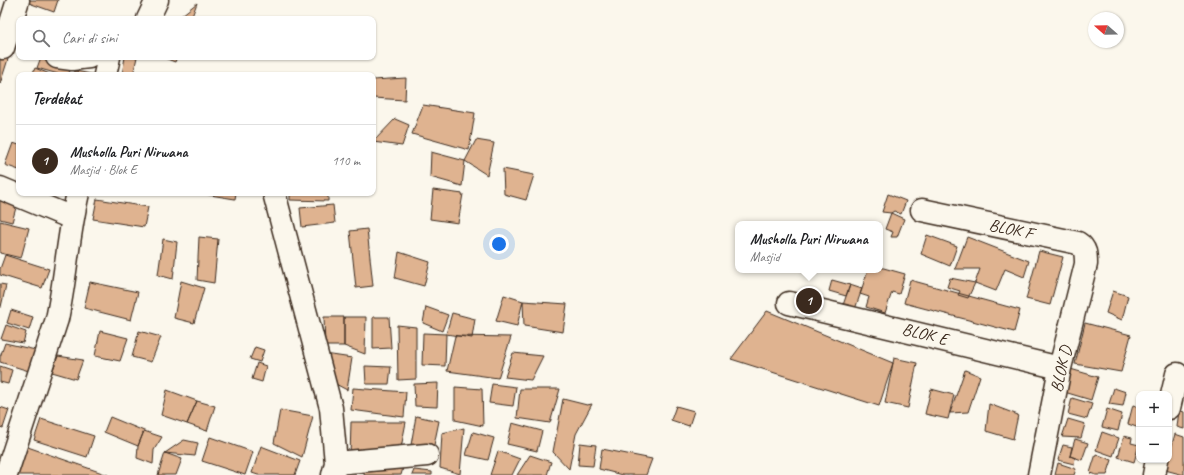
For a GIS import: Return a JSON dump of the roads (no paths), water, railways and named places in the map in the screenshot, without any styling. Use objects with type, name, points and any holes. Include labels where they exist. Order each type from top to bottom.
[{"type":"street","points":[[7,49],[18,0]]},
{"type":"street","points":[[149,16],[157,0]]},
{"type":"street","points":[[105,72],[108,60]]},
{"type":"street","points":[[0,188],[16,195]]},
{"type":"street","points":[[19,196],[72,218]]},
{"type":"street","points":[[6,475],[57,319],[72,218],[77,196]]},
{"type":"street","points":[[275,196],[331,408],[334,469],[427,455]]},
{"type":"street","name":"BLOK F","points":[[922,210],[1078,243],[1083,246],[1086,253],[1086,264]]},
{"type":"street","name":"BLOK D","points":[[1039,475],[1060,368],[1086,264]]},
{"type":"street","name":"BLOK E","points":[[789,302],[1060,368]]},
{"type":"street","points":[[1172,395],[1177,374]]},
{"type":"street","points":[[1154,475],[1156,463]]},
{"type":"place","name":"Musholla Puri Nirwana","points":[[809,301]]}]
